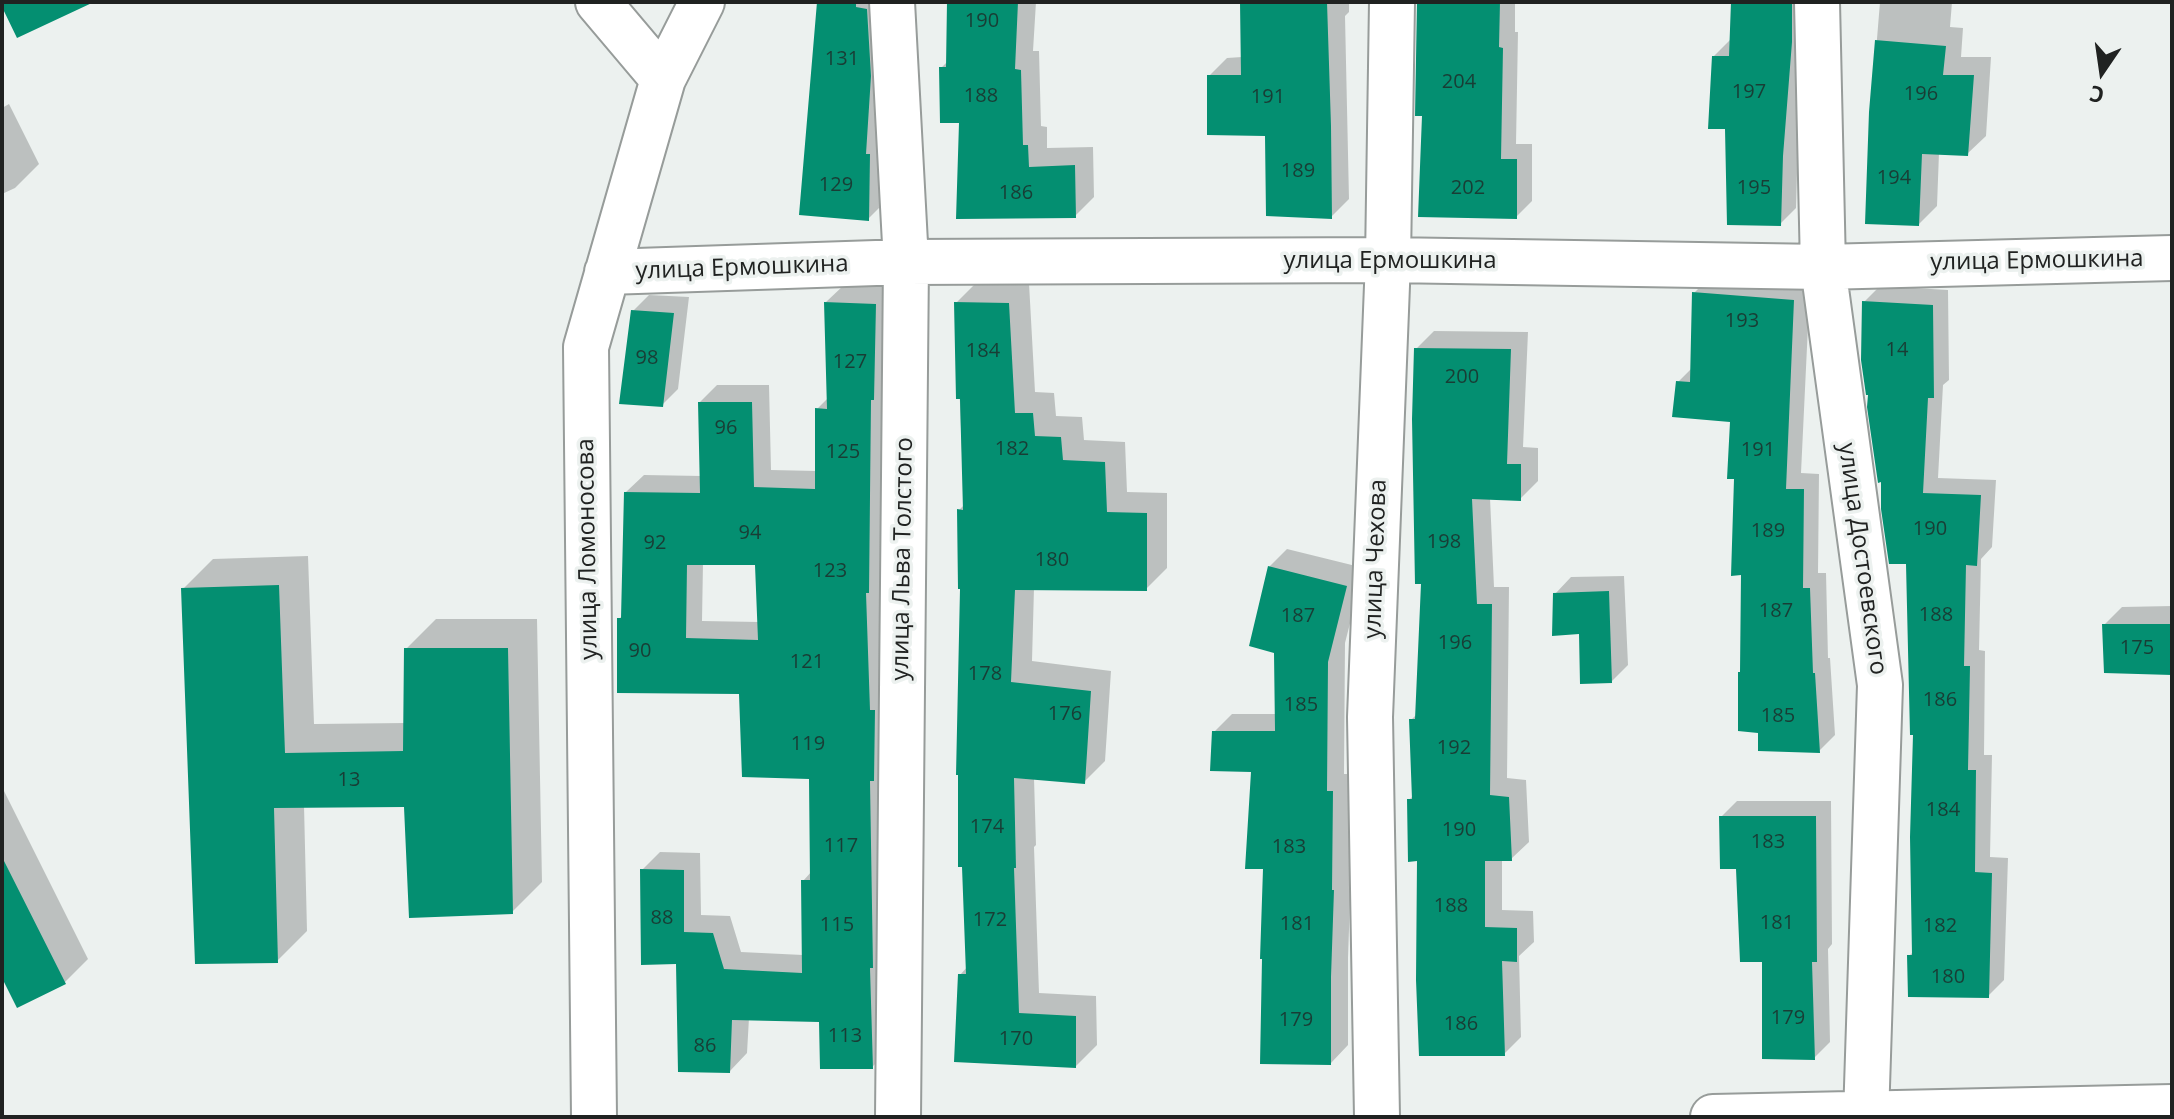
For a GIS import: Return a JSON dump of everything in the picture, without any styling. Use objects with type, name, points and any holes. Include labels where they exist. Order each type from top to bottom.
[{"type":"street","points":[[598,2],[663,79]]},
{"type":"street","name":"улица Ломоносова","points":[[594,1117],[586,347],[663,79],[702,2]]},
{"type":"street","name":"улица Льва Толстого","points":[[892,2],[906,262],[898,1117]]},
{"type":"street","name":"улица Чехова","points":[[1377,1117],[1370,717],[1388,260],[1392,2]]},
{"type":"street","name":"улица Достоевского","points":[[1817,2],[1823,267],[1880,685],[1866,1116]]},
{"type":"street","name":"улица Ермошкина","points":[[607,272],[906,262],[1388,260],[1823,267],[2172,258]]},
{"type":"street","points":[[1713,1117],[2172,1107]]},
{"type":"building","points":[[2,2],[94,2],[17,38]]},
{"type":"building","points":[[817,2],[856,2],[856,7],[867,9],[871,76],[866,154],[870,154],[869,221],[799,215]]},
{"type":"building","points":[[947,2],[1018,2],[1015,69],[1021,70],[1023,145],[1028,145],[1029,167],[1075,165],[1076,218],[956,219],[959,123],[940,123],[939,67],[946,67]]},
{"type":"building","points":[[1240,2],[1327,2],[1332,219],[1266,216],[1265,136],[1207,135],[1207,75],[1241,75]]},
{"type":"building","points":[[1417,2],[1500,2],[1499,47],[1503,48],[1501,159],[1517,159],[1517,219],[1418,217],[1422,116],[1415,116]]},
{"type":"building","points":[[1731,2],[1792,2],[1781,226],[1727,225],[1725,129],[1708,129],[1712,56],[1729,56]]},
{"type":"building","points":[[1875,40],[1946,46],[1943,75],[1974,75],[1968,156],[1922,154],[1919,226],[1865,224]]},
{"type":"building","points":[[1692,292],[1794,300],[1786,489],[1804,489],[1803,588],[1810,588],[1820,753],[1758,751],[1758,733],[1738,731],[1741,575],[1731,576],[1734,479],[1727,479],[1730,422],[1672,417],[1676,381],[1690,382]]},
{"type":"building","points":[[1862,301],[1933,305],[1934,398],[1928,398],[1923,493],[1981,495],[1977,566],[1966,565],[1964,666],[1970,666],[1968,770],[1976,770],[1975,872],[1992,873],[1989,998],[1908,997],[1907,955],[1912,955],[1910,837],[1913,735],[1910,735],[1906,564],[1889,564],[1881,509],[1881,482],[1878,483],[1861,360]]},
{"type":"building","points":[[824,302],[876,304],[874,400],[871,400],[869,593],[866,593],[870,710],[875,710],[874,781],[870,781],[873,1069],[820,1069],[819,1022],[732,1020],[730,1073],[678,1072],[676,964],[641,965],[640,869],[684,870],[684,932],[713,933],[724,969],[802,973],[801,880],[810,880],[809,779],[742,777],[739,694],[617,693],[617,618],[621,618],[624,492],[700,493],[698,402],[752,402],[754,487],[815,489],[815,408],[827,409]],"holes":[[[687,565],[755,565],[758,640],[686,638]]]},
{"type":"building","points":[[954,302],[1009,303],[1015,413],[1033,413],[1035,436],[1061,437],[1063,460],[1105,462],[1107,512],[1147,513],[1147,591],[1015,590],[1011,682],[1091,691],[1085,784],[1014,778],[1019,1013],[1076,1016],[1076,1068],[954,1062],[958,974],[966,974],[962,867],[958,867],[956,775],[960,589],[957,509],[963,510]]},
{"type":"building","points":[[631,310],[674,313],[663,407],[619,404]]},
{"type":"building","points":[[1414,348],[1511,349],[1507,464],[1521,464],[1521,501],[1472,499],[1477,604],[1492,604],[1490,795],[1509,797],[1512,861],[1485,861],[1485,927],[1517,928],[1517,962],[1502,961],[1505,1056],[1419,1056],[1417,861],[1408,862],[1407,799],[1412,799],[1409,719],[1415,719],[1421,584],[1415,584]]},
{"type":"building","points":[[1268,566],[1347,586],[1328,662],[1327,791],[1333,791],[1334,890],[1331,1065],[1260,1064],[1263,869],[1245,869],[1251,772],[1210,771],[1212,731],[1275,731],[1274,653],[1249,646]]},
{"type":"building","points":[[279,585],[285,753],[403,751],[404,648],[508,648],[513,914],[409,918],[404,807],[274,808],[278,963],[195,964],[181,588]]},
{"type":"building","points":[[1609,591],[1612,683],[1580,684],[1579,634],[1552,636],[1553,593]]},
{"type":"building","points":[[2102,624],[2172,624],[2172,675],[2104,673]]},
{"type":"building","points":[[1719,816],[1816,816],[1817,962],[1812,962],[1815,1060],[1762,1059],[1762,962],[1740,962],[1736,869],[1720,869]]},
{"type":"building","points":[[2,857],[66,984],[17,1008],[2,978]]}]
